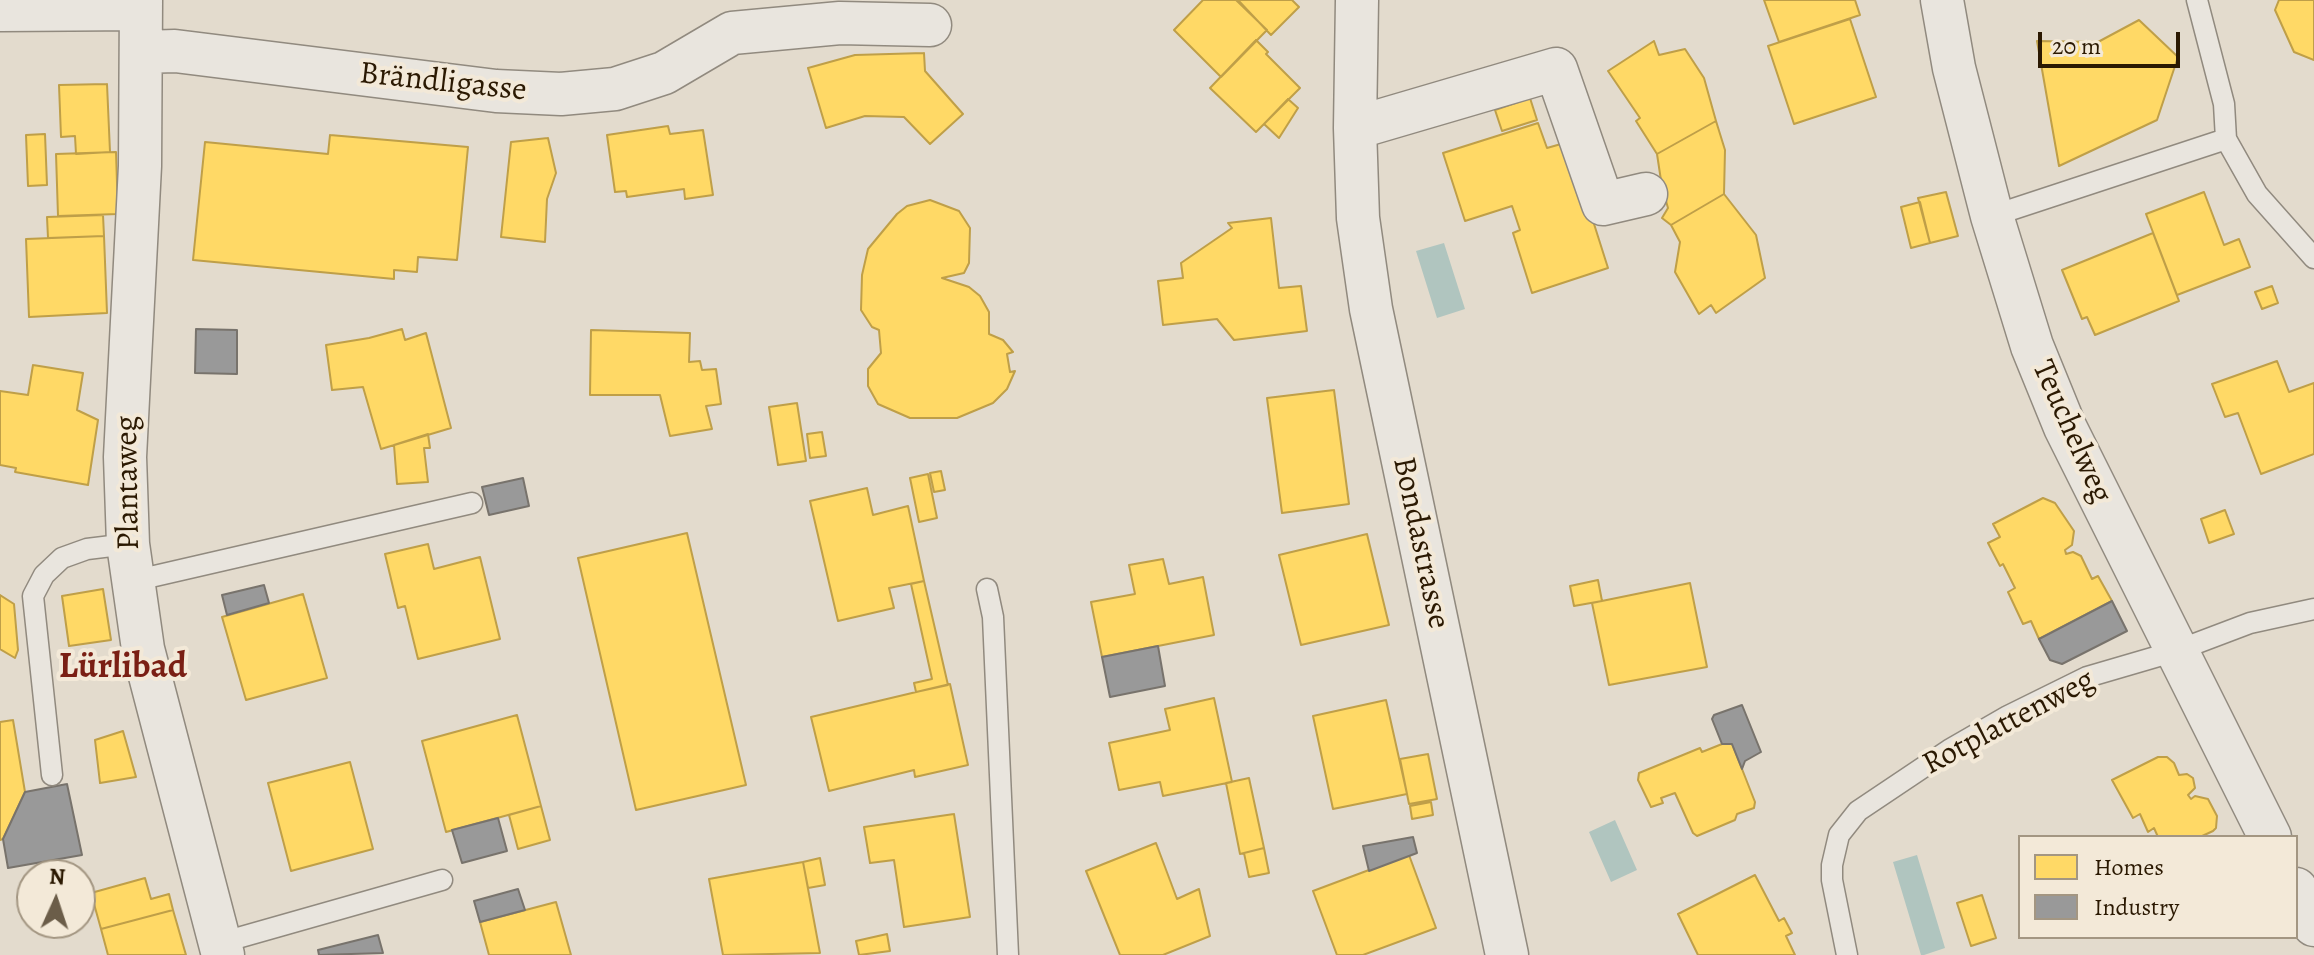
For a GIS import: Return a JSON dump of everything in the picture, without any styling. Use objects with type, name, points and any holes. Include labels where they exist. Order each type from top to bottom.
[{"type":"street","name":"Bondastrasse","points":[[1357,0],[1355,128],[1358,218],[1371,309],[1507,955]]},
{"type":"street","name":"Teuchelweg","points":[[1942,0],[1954,68],[1992,216],[2032,346],[2065,427],[2269,835]]},
{"type":"street","points":[[0,10],[141,4]]},
{"type":"street","name":"Plantaweg","points":[[141,4],[140,166],[125,457],[130,563],[143,649],[221,949]]},
{"type":"street","name":"Brändligasse","points":[[142,52],[175,51],[496,91],[561,94],[615,89],[664,73],[731,16],[930,25]]},
{"type":"street","points":[[1355,128],[1556,69],[1603,204],[1646,194]]},
{"type":"street","points":[[2298,893],[2314,925]]},
{"type":"lane","points":[[2197,0],[2224,104],[2226,139],[2257,194],[2314,258]]},
{"type":"lane","points":[[1992,216],[2226,139]]},
{"type":"lane","points":[[52,775],[33,596],[44,575],[62,558],[87,549],[130,563],[472,503]]},
{"type":"lane","points":[[987,589],[993,617],[1008,955]]},
{"type":"lane","name":"Rotplattenweg","points":[[1847,955],[1832,880],[1832,865],[1839,835],[1858,811],[1949,750],[2008,716],[2087,677],[2176,651],[2250,623],[2314,609]]},
{"type":"lane","points":[[221,949],[442,880]]},
{"type":"water","points":[[1444,243],[1465,309],[1437,318],[1416,251]]},
{"type":"water","points":[[1615,820],[1637,870],[1611,882],[1589,832]]},
{"type":"water","points":[[1917,855],[1945,948],[1924,955],[1921,955],[1893,862]]},
{"type":"building: Homes","points":[[1203,0],[1236,0],[1267,30],[1221,77],[1174,30]]},
{"type":"building: Homes","points":[[1238,0],[1292,0],[1299,7],[1271,35]]},
{"type":"building: Homes","points":[[1764,0],[1855,0],[1860,15],[1779,42]]},
{"type":"building: Homes","points":[[2279,0],[2314,0],[2314,60],[2294,52],[2275,10]]},
{"type":"building: Homes","points":[[1850,19],[1876,97],[1794,124],[1768,46]]},
{"type":"building: Homes","points":[[2139,20],[2178,57],[2157,120],[2059,166],[2037,41],[2098,42]]},
{"type":"building: Homes","points":[[1256,40],[1300,88],[1256,132],[1210,88]]},
{"type":"building: Homes","points":[[1654,41],[1659,55],[1685,49],[1704,78],[1716,121],[1657,154],[1636,121],[1640,118],[1608,71]]},
{"type":"building: Homes","points":[[924,53],[925,71],[963,114],[930,144],[904,117],[865,116],[826,128],[808,68],[855,55]]},
{"type":"building: Homes","points":[[107,84],[110,152],[76,154],[75,136],[61,137],[59,85]]},
{"type":"building: Homes","points":[[1530,98],[1537,120],[1502,131],[1495,110]]},
{"type":"building: Homes","points":[[1288,99],[1298,108],[1279,138],[1264,124]]},
{"type":"building: Homes","points":[[1716,121],[1725,150],[1724,194],[1671,225],[1662,218],[1668,208],[1657,154]]},
{"type":"building: Homes","points":[[1538,123],[1547,148],[1568,142],[1608,268],[1532,293],[1513,233],[1520,230],[1512,206],[1465,221],[1443,153]]},
{"type":"building: Homes","points":[[668,126],[670,134],[703,130],[713,195],[685,199],[684,189],[627,197],[626,191],[615,192],[607,135]]},
{"type":"building: Homes","points":[[45,134],[47,185],[28,186],[26,135]]},
{"type":"building: Homes","points":[[330,135],[468,147],[457,260],[418,257],[417,272],[394,270],[394,279],[193,260],[205,142],[328,154]]},
{"type":"building: Homes","points":[[548,138],[556,173],[547,199],[545,242],[501,237],[511,142]]},
{"type":"building: Homes","points":[[116,152],[118,214],[58,216],[56,154]]},
{"type":"building: Homes","points":[[1946,192],[1958,236],[1930,243],[1918,198]]},
{"type":"building: Homes","points":[[2204,192],[2224,245],[2239,239],[2250,267],[2177,295],[2146,214]]},
{"type":"building: Homes","points":[[1724,194],[1756,235],[1765,278],[1716,313],[1711,305],[1699,314],[1675,272],[1680,242],[1671,225]]},
{"type":"building: Homes","points":[[930,200],[959,211],[970,228],[969,263],[964,273],[942,278],[969,287],[980,296],[989,312],[989,334],[1003,340],[1013,352],[1007,354],[1010,372],[1015,371],[1007,389],[993,403],[957,418],[910,418],[878,404],[868,386],[868,369],[881,353],[879,330],[872,327],[861,310],[862,275],[868,249],[907,206]]},
{"type":"building: Homes","points":[[1920,202],[1930,243],[1911,248],[1901,207]]},
{"type":"building: Homes","points":[[103,215],[104,236],[48,238],[47,217]]},
{"type":"building: Homes","points":[[1271,218],[1279,288],[1301,286],[1307,331],[1234,340],[1217,319],[1163,325],[1158,281],[1183,278],[1181,263],[1232,228],[1228,223]]},
{"type":"building: Homes","points":[[2153,233],[2179,301],[2095,335],[2087,317],[2082,319],[2062,270]]},
{"type":"building: Homes","points":[[104,236],[107,313],[29,317],[26,239]]},
{"type":"building: Homes","points":[[2272,286],[2278,303],[2262,309],[2255,292]]},
{"type":"building: Homes","points":[[402,329],[405,340],[426,333],[451,428],[381,449],[363,387],[332,390],[326,345]]},
{"type":"building: Homes","points":[[591,330],[690,333],[689,362],[700,361],[702,370],[716,369],[721,404],[706,406],[712,429],[670,436],[660,395],[590,395]]},
{"type":"building: Homes","points":[[2277,361],[2289,392],[2314,383],[2314,454],[2261,474],[2238,413],[2225,417],[2212,384]]},
{"type":"building: Homes","points":[[33,365],[83,373],[77,410],[98,420],[88,485],[15,472],[16,468],[0,465],[0,391],[28,395]]},
{"type":"building: Homes","points":[[1334,390],[1349,504],[1282,513],[1267,398]]},
{"type":"building: Homes","points":[[797,403],[806,461],[778,465],[769,407]]},
{"type":"building: Homes","points":[[822,432],[826,456],[810,458],[807,434]]},
{"type":"building: Homes","points":[[428,434],[430,448],[424,448],[428,482],[397,484],[394,445]]},
{"type":"building: Homes","points":[[941,471],[945,490],[934,492],[930,473]]},
{"type":"building: Homes","points":[[928,474],[937,518],[919,522],[910,478]]},
{"type":"building: Homes","points":[[867,488],[873,515],[908,506],[924,581],[889,588],[894,608],[838,621],[810,501]]},
{"type":"building: Homes","points":[[2043,498],[2055,503],[2074,531],[2072,545],[2065,550],[2066,554],[2073,552],[2081,556],[2092,579],[2098,576],[2112,601],[2039,639],[2031,621],[2023,624],[2008,592],[2015,588],[1988,543],[2000,537],[1993,524]]},
{"type":"building: Homes","points":[[2225,510],[2234,534],[2209,543],[2201,519]]},
{"type":"building: Homes","points":[[687,533],[746,785],[636,810],[578,558]]},
{"type":"building: Homes","points":[[1367,534],[1389,625],[1301,645],[1279,555]]},
{"type":"building: Homes","points":[[428,544],[434,569],[480,557],[500,639],[418,659],[405,606],[398,608],[385,554]]},
{"type":"building: Homes","points":[[1163,559],[1169,584],[1203,577],[1214,635],[1102,657],[1091,602],[1135,594],[1129,565]]},
{"type":"building: Homes","points":[[1598,580],[1602,601],[1574,606],[1570,586]]},
{"type":"building: Homes","points":[[924,581],[948,685],[916,692],[914,683],[932,679],[911,584]]},
{"type":"building: Homes","points":[[1690,583],[1707,667],[1609,685],[1592,603]]},
{"type":"building: Homes","points":[[103,589],[111,640],[69,646],[62,596]]},
{"type":"building: Homes","points":[[303,594],[327,678],[246,700],[222,617]]},
{"type":"building: Homes","points":[[0,595],[14,604],[18,650],[15,658],[0,649]]},
{"type":"building: Homes","points":[[950,684],[968,765],[915,777],[914,770],[829,791],[811,717]]},
{"type":"building: Homes","points":[[1214,698],[1232,782],[1163,796],[1160,782],[1119,790],[1109,743],[1170,730],[1165,709]]},
{"type":"building: Homes","points":[[1386,700],[1407,794],[1333,809],[1313,716]]},
{"type":"building: Homes","points":[[517,715],[541,806],[446,832],[422,741]]},
{"type":"building: Homes","points":[[13,720],[25,792],[0,840],[0,722]]},
{"type":"building: Homes","points":[[123,731],[136,777],[100,783],[95,740]]},
{"type":"building: Homes","points":[[1727,742],[1732,744],[1755,802],[1754,808],[1697,836],[1675,793],[1661,798],[1663,803],[1651,807],[1638,780],[1639,773],[1700,748],[1702,752]]},
{"type":"building: Homes","points":[[1428,754],[1437,799],[1409,804],[1400,759]]},
{"type":"building: Homes","points":[[2158,757],[2167,757],[2174,763],[2179,775],[2187,774],[2193,778],[2195,788],[2188,795],[2191,799],[2195,796],[2208,799],[2217,816],[2216,828],[2204,835],[2157,835],[2154,828],[2148,832],[2140,814],[2133,818],[2112,780]]},
{"type":"building: Homes","points":[[350,762],[373,849],[291,871],[268,783]]},
{"type":"building: Homes","points":[[1249,778],[1264,848],[1240,854],[1226,783]]},
{"type":"building: Homes","points":[[1431,802],[1433,815],[1412,819],[1410,806]]},
{"type":"building: Homes","points":[[541,806],[550,840],[518,849],[509,815]]},
{"type":"building: Homes","points":[[954,814],[970,917],[904,927],[894,860],[870,863],[864,827]]},
{"type":"building: Homes","points":[[1156,843],[1177,899],[1199,889],[1210,936],[1163,955],[1120,955],[1086,871]]},
{"type":"building: Homes","points":[[1264,848],[1269,873],[1249,877],[1244,853]]},
{"type":"building: Homes","points":[[1409,855],[1436,928],[1363,955],[1337,955],[1313,891]]},
{"type":"building: Homes","points":[[820,858],[825,885],[808,888],[803,862]]},
{"type":"building: Homes","points":[[803,862],[820,953],[723,955],[709,879]]},
{"type":"building: Homes","points":[[1755,875],[1779,921],[1784,918],[1792,933],[1786,936],[1795,955],[1698,955],[1678,914]]},
{"type":"building: Homes","points":[[145,878],[151,899],[169,894],[173,910],[101,929],[96,911],[96,892]]},
{"type":"building: Homes","points":[[1982,895],[1996,938],[1971,946],[1957,903]]},
{"type":"building: Homes","points":[[556,902],[571,955],[489,955],[480,922]]},
{"type":"building: Homes","points":[[173,910],[186,955],[108,955],[101,929]]},
{"type":"building: Homes","points":[[887,934],[890,951],[859,955],[856,941]]},
{"type":"building: Industry","points":[[196,329],[237,330],[237,374],[195,373]]},
{"type":"building: Industry","points":[[523,478],[529,506],[489,515],[482,487]]},
{"type":"building: Industry","points":[[264,585],[269,603],[227,615],[222,595]]},
{"type":"building: Industry","points":[[2112,601],[2127,631],[2062,664],[2050,660],[2039,639]]},
{"type":"building: Industry","points":[[1158,646],[1165,686],[1110,697],[1102,657]]},
{"type":"building: Industry","points":[[1742,705],[1761,752],[1745,761],[1742,769],[1732,744],[1722,744],[1712,719],[1714,715]]},
{"type":"building: Industry","points":[[67,784],[82,855],[59,859],[16,859],[16,867],[8,868],[3,839],[25,792]]},
{"type":"building: Industry","points":[[498,818],[507,851],[462,863],[452,830]]},
{"type":"building: Industry","points":[[1413,837],[1417,853],[1369,871],[1363,846]]},
{"type":"building: Industry","points":[[518,889],[525,910],[480,922],[474,901]]},
{"type":"building: Industry","points":[[378,935],[383,953],[319,955],[318,950]]},
{"type":"district","name":"Lürlibad","points":[[123,668]]}]
